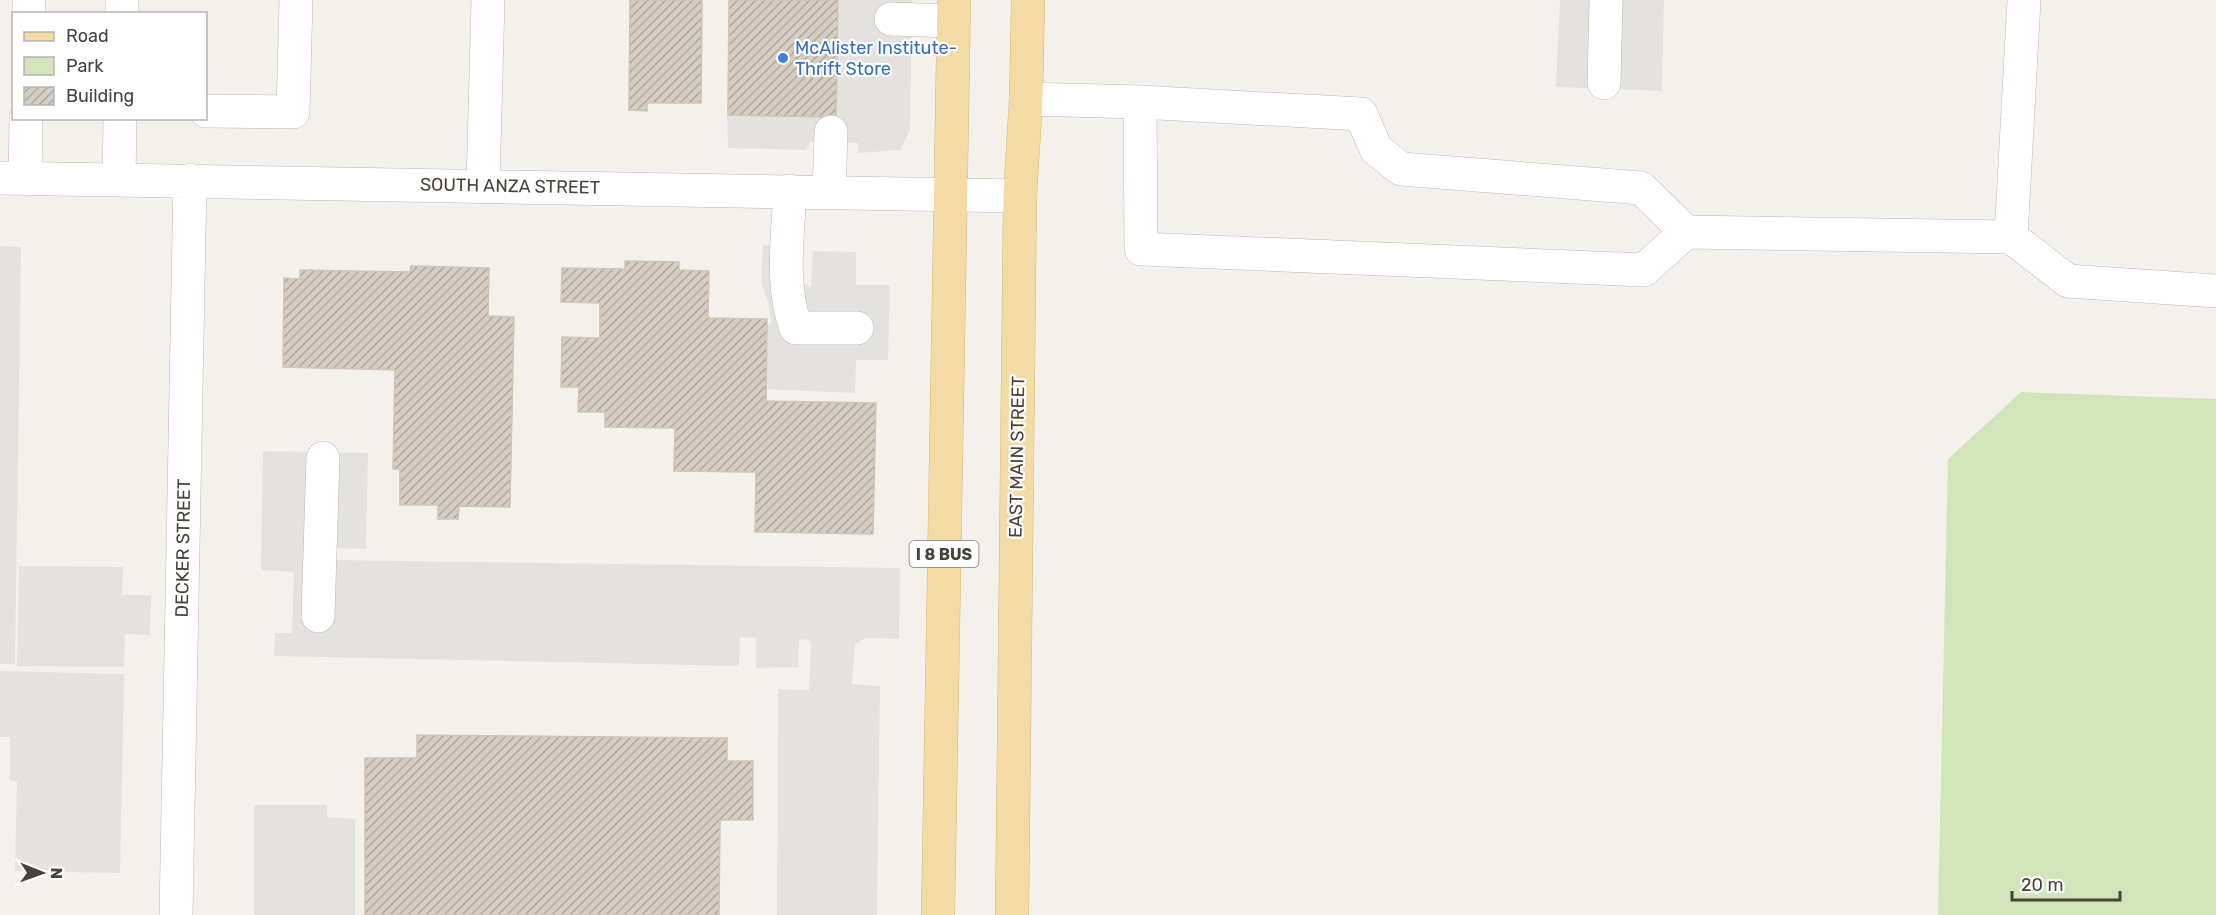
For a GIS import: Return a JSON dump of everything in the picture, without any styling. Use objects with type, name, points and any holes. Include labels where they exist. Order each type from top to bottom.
[{"type":"main road","name":"EAST MAIN STREET","points":[[1012,915],[1020,196],[1026,99],[1028,0]]},
{"type":"main road","name":"I 8 BUS","points":[[938,915],[953,11]]},
{"type":"street","points":[[207,111],[293,112],[296,0]]},
{"type":"street","points":[[483,185],[488,0]]},
{"type":"street","points":[[1604,83],[1606,0]]},
{"type":"street","points":[[2011,237],[2024,0]]},
{"type":"street","points":[[891,19],[953,11]]},
{"type":"street","points":[[1026,99],[1140,102],[1361,114],[1376,149],[1401,168],[1641,188],[1686,232]]},
{"type":"street","points":[[1140,102],[1141,249],[1644,270],[1686,232],[2011,237],[2068,281],[2216,291]]},
{"type":"street","points":[[13,178],[26,120]]},
{"type":"street","points":[[119,179],[120,120]]},
{"type":"street","points":[[829,192],[831,132]]},
{"type":"street","name":"SOUTH ANZA STREET","points":[[13,178],[1020,196]]},
{"type":"street","name":"DECKER STREET","points":[[176,915],[190,180]]},
{"type":"street","points":[[790,191],[786,283],[789,307],[796,328],[856,328]]},
{"type":"street","points":[[318,616],[323,458]]},
{"type":"green space","points":[[2021,392],[2216,399],[2216,915],[1938,915],[1948,459]]},
{"type":"shaded area","points":[[834,0],[912,0],[910,130],[900,150],[858,153],[858,143],[811,142],[806,150],[728,148],[727,109],[831,111]]},
{"type":"shaded area","points":[[1560,0],[1664,0],[1662,91],[1556,87]]},
{"type":"shaded area","points":[[763,245],[801,247],[802,282],[811,287],[813,251],[856,252],[856,285],[890,285],[888,360],[856,360],[855,393],[762,389],[762,330],[771,323],[768,301],[761,283]]},
{"type":"shaded area","points":[[0,246],[21,247],[15,664],[0,664]]},
{"type":"shaded area","points":[[263,451],[368,453],[366,549],[332,548],[333,560],[900,568],[899,639],[866,638],[855,644],[852,684],[880,686],[877,915],[777,915],[778,689],[809,690],[811,644],[809,640],[799,641],[798,667],[756,668],[756,638],[740,637],[739,666],[274,656],[275,633],[292,633],[294,572],[261,570]]},
{"type":"shaded area","points":[[19,566],[123,567],[122,595],[151,595],[150,635],[125,634],[124,667],[17,666]]},
{"type":"shaded area","points":[[0,671],[124,674],[120,873],[15,871],[17,781],[10,780],[10,737],[0,737]]},
{"type":"shaded area","points":[[254,805],[327,805],[327,817],[355,819],[355,915],[254,915]]},
{"type":"building","points":[[630,0],[702,0],[701,103],[647,103],[647,111],[629,110]]},
{"type":"building","name":"McAlister Institute- Thrift Store","points":[[729,0],[838,0],[836,117],[728,115]]},
{"type":"building","points":[[625,261],[679,262],[679,270],[709,271],[708,318],[767,319],[766,401],[876,403],[873,534],[755,532],[756,472],[674,471],[675,428],[605,427],[605,412],[578,412],[579,387],[561,387],[562,337],[600,338],[600,303],[561,302],[562,268],[625,269]]},
{"type":"building","points":[[411,266],[489,268],[488,316],[514,317],[510,507],[459,506],[458,519],[438,519],[438,505],[400,505],[400,469],[393,469],[395,370],[283,367],[284,278],[300,279],[300,270],[410,272]]},
{"type":"building","points":[[417,735],[727,738],[727,761],[753,761],[753,820],[720,820],[719,915],[365,915],[365,758],[417,758]]},
{"type":"place","name":"McAlister Institute- Thrift Store","points":[[783,58]]}]
